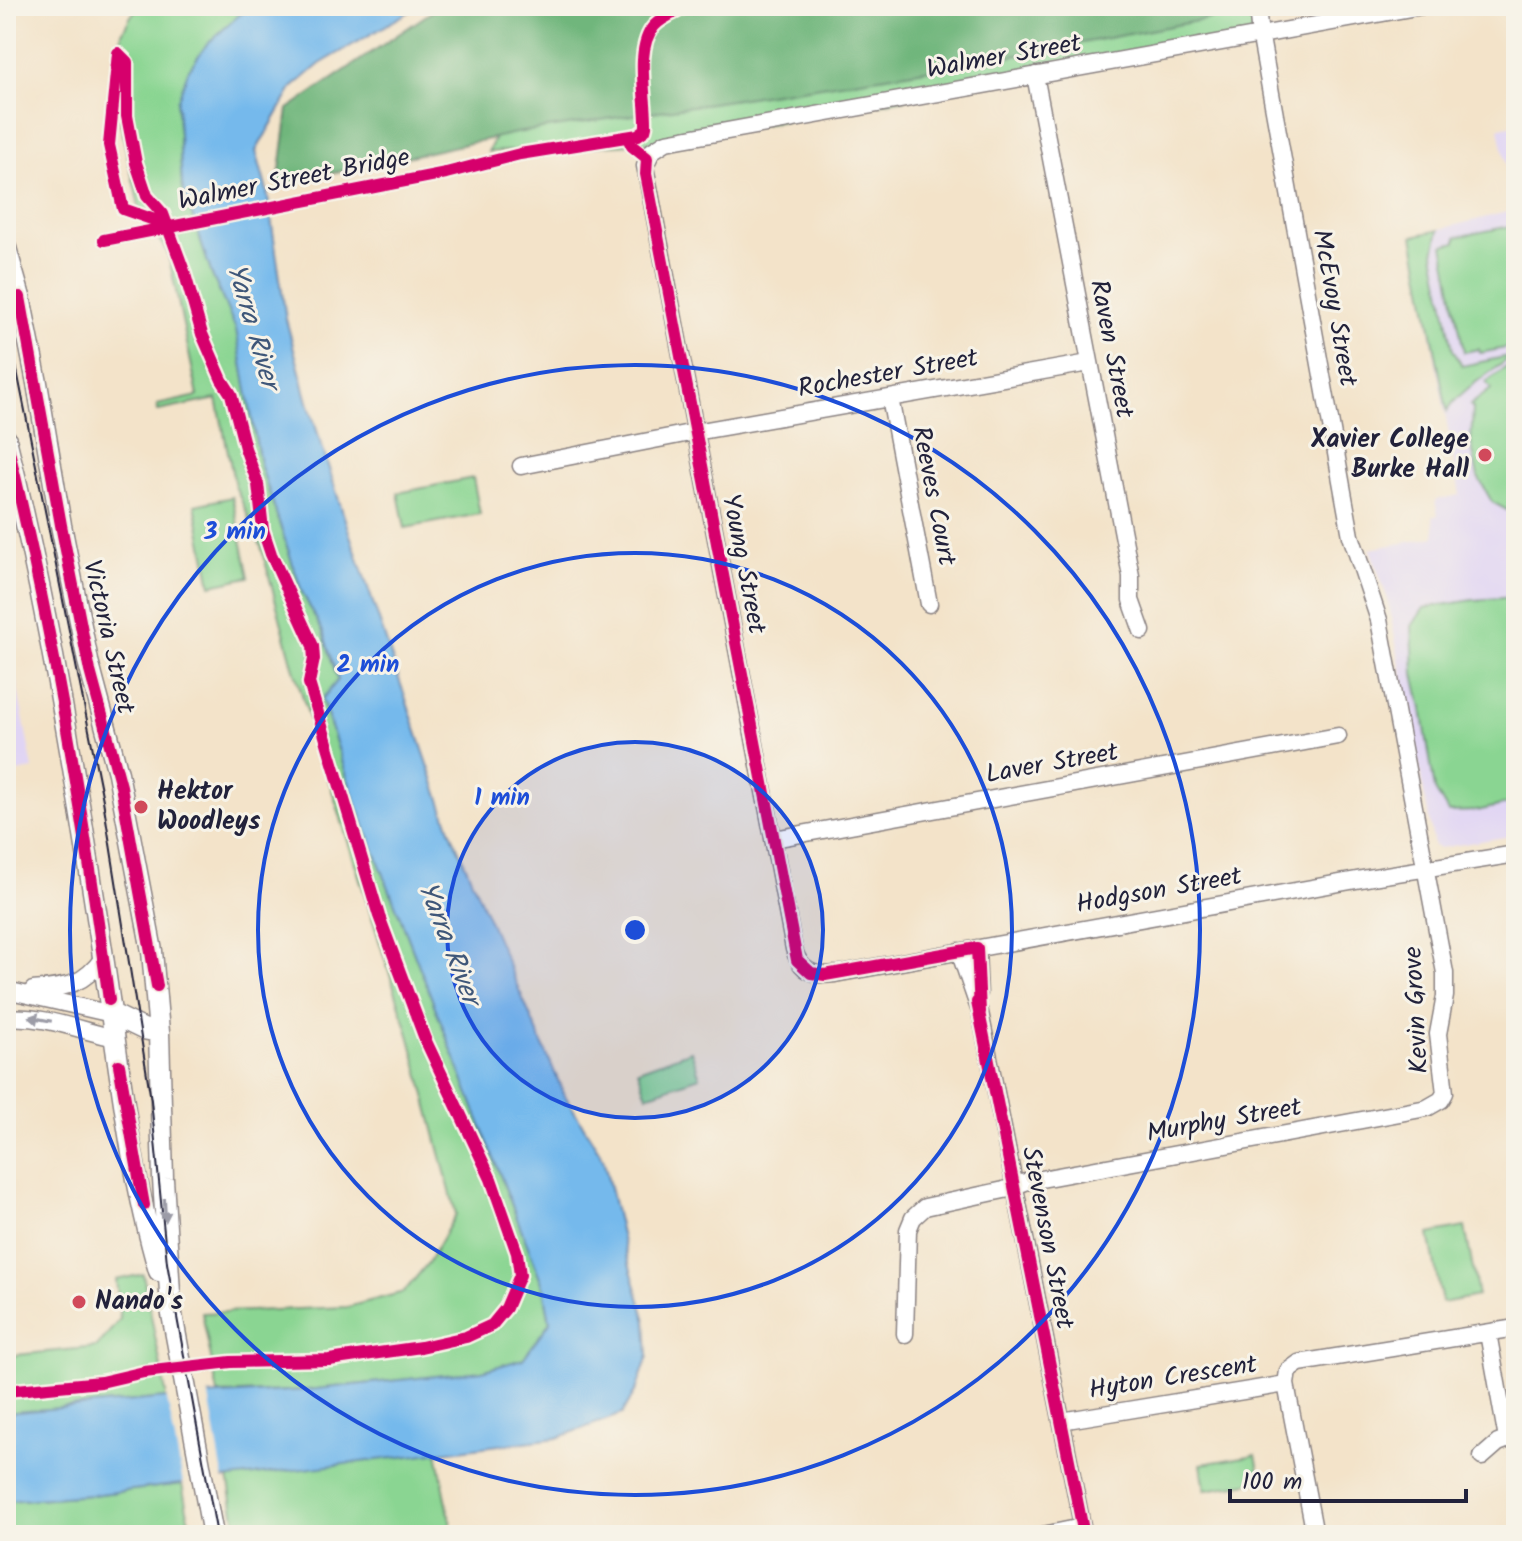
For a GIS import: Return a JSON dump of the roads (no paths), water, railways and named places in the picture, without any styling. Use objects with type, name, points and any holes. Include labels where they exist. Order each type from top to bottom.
[{"type":"main road","name":"Victoria Street","points":[[6,248],[37,383],[88,661],[121,786],[154,966],[171,1309]]},
{"type":"main road","name":"Victoria Street","points":[[6,439],[73,762],[115,1038],[149,1229],[171,1309],[213,1535]]},
{"type":"main road","points":[[112,1014],[160,1041]]},
{"type":"main road","points":[[115,1038],[142,1043],[160,1041]]},
{"type":"street","name":"McEvoy Street","points":[[1257,6],[1351,536],[1379,620],[1427,869]]},
{"type":"street","name":"Walmer Street","points":[[647,158],[666,142],[1422,6]]},
{"type":"street","name":"Raven Street","points":[[1035,75],[1131,576],[1131,600],[1142,631]]},
{"type":"street","name":"Young Street","points":[[647,158],[646,174],[796,956],[800,965],[811,973]]},
{"type":"street","name":"Rochester Street","points":[[521,466],[695,432],[1089,363]]},
{"type":"street","name":"Reeves Court","points":[[890,398],[929,604]]},
{"type":"street","name":"Laver Street","points":[[774,839],[1338,736]]},
{"type":"street","name":"Hodgson Street","points":[[811,973],[835,974],[1516,854]]},
{"type":"street","name":"Kevin Grove","points":[[1427,869],[1446,983],[1438,1023],[1445,1087],[1441,1100]]},
{"type":"street","name":"Stevenson Street","points":[[977,948],[980,1012]]},
{"type":"street","name":"Stevenson Street","points":[[959,951],[980,1012],[1083,1531]]},
{"type":"street","points":[[11,993],[78,982],[91,974],[103,958]]},
{"type":"street","points":[[11,993],[112,1014]]},
{"type":"street","points":[[6,1018],[27,1016],[46,1019],[115,1038]]},
{"type":"street","name":"Murphy Street","points":[[905,1334],[907,1238],[913,1218],[932,1205],[1014,1186],[1427,1108],[1441,1100]]},
{"type":"street","name":"Hyton Crescent","points":[[1061,1421],[1286,1384],[1288,1371],[1299,1363],[1516,1328]]},
{"type":"street","points":[[1482,1457],[1498,1443],[1512,1438],[1488,1333]]},
{"type":"street","points":[[1286,1384],[1315,1535]]},
{"type":"street","points":[[1043,1535],[1083,1531]]},
{"type":"water","name":"Yarra River","points":[[254,6],[419,6],[320,64],[293,87],[256,151],[267,191],[286,319],[308,402],[348,529],[451,832],[564,1094],[603,1158],[646,1321],[648,1356],[637,1388],[622,1414],[557,1438],[92,1495],[6,1501],[6,1413],[167,1398],[308,1390],[482,1371],[523,1359],[550,1322],[544,1288],[354,798],[322,699],[338,680],[323,632],[302,592],[260,464],[236,329],[212,275],[182,185],[177,102],[188,71],[207,44]]},
{"type":"tram line","points":[[6,316],[103,800],[151,1100],[167,1263],[217,1535]]},
{"type":"place","name":"Xavier College Burke Hall","points":[[1485,455]]},
{"type":"place","name":"Hektor Woodleys","points":[[141,807]]},
{"type":"place","name":"Nando's","points":[[79,1302]]}]
